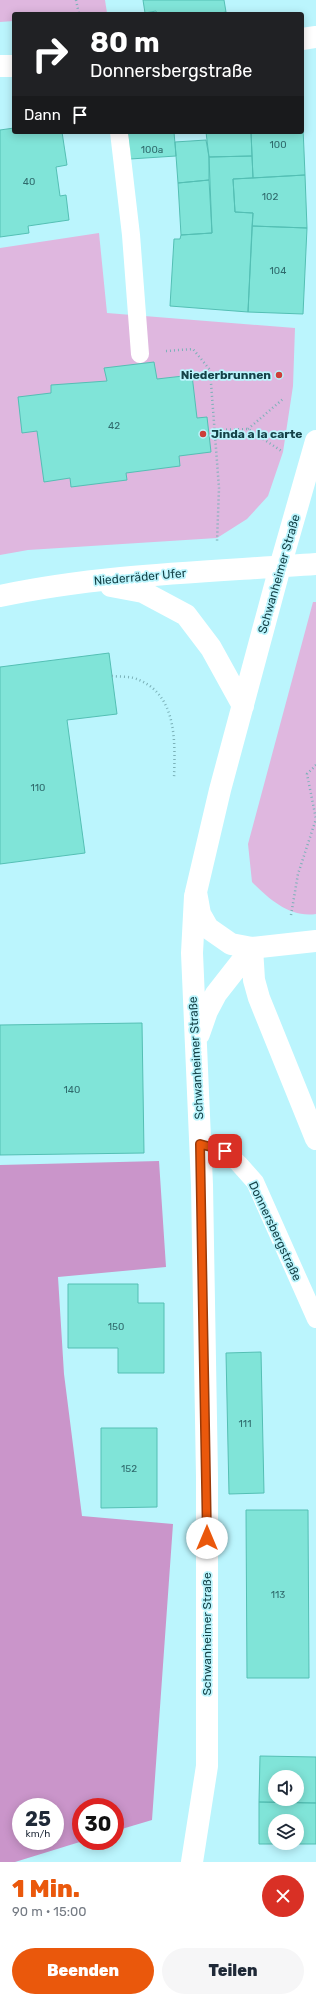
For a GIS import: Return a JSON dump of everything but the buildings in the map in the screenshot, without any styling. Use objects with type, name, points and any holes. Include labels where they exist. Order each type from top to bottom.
[{"type":"street","points":[[304,39],[316,37]]},
{"type":"street","points":[[0,66],[12,66]]},
{"type":"street","name":"Schwanheimer Straße","points":[[176,1862],[193,1855],[207,1766],[207,1477],[200,1144],[192,953],[196,892],[220,790],[280,567],[316,441]]},
{"type":"street","name":"Niederräder Ufer","points":[[0,596],[48,586],[91,581],[219,570],[316,564]]},
{"type":"street","points":[[91,581],[143,592],[186,616],[211,648],[243,706]]},
{"type":"street","points":[[196,892],[200,914],[208,928],[231,944],[252,948],[316,941]]},
{"type":"street","points":[[195,1045],[207,1011],[216,994],[252,948]]},
{"type":"street","points":[[252,948],[254,980],[259,998],[316,1139]]},
{"type":"lane","points":[[119,134],[131,236],[140,354]]},
{"type":"lane","name":"Donnersbergstraße","points":[[200,1144],[225,1151],[255,1182],[316,1319]]},
{"type":"path","points":[[76,0],[79,12]]},
{"type":"path","points":[[140,354],[193,349],[210,370],[219,488],[217,545]]},
{"type":"path","points":[[248,429],[283,399]]},
{"type":"path","points":[[214,430],[248,429],[287,454]]},
{"type":"path","points":[[112,676],[138,679],[158,691],[171,715],[175,746],[174,779]]},
{"type":"path","points":[[291,918],[298,874],[316,819],[307,774],[316,765]]},
{"type":"shaded area","points":[[0,0],[105,0],[107,12],[12,12],[12,21],[0,22]]},
{"type":"shaded area","points":[[99,233],[107,313],[295,328],[293,386],[283,452],[268,496],[247,519],[217,538],[28,550],[0,555],[0,248]]},
{"type":"shaded area","points":[[313,602],[316,602],[316,914],[306,914],[297,913],[281,906],[273,901],[252,882],[248,844]]},
{"type":"shaded area","points":[[159,1161],[166,1267],[58,1277],[64,1374],[82,1516],[173,1524],[152,1820],[124,1828],[124,1798],[72,1798],[72,1844],[64,1847],[64,1798],[12,1798],[12,1850],[54,1850],[15,1862],[0,1862],[0,1165]]},
{"type":"place","name":"Niederbrunnen","points":[[279,375]]},
{"type":"place","name":"Jinda a la carte","points":[[203,434]]},
{"type":"route","points":[[207,1538],[202,1185],[200,1144],[225,1151]]}]
